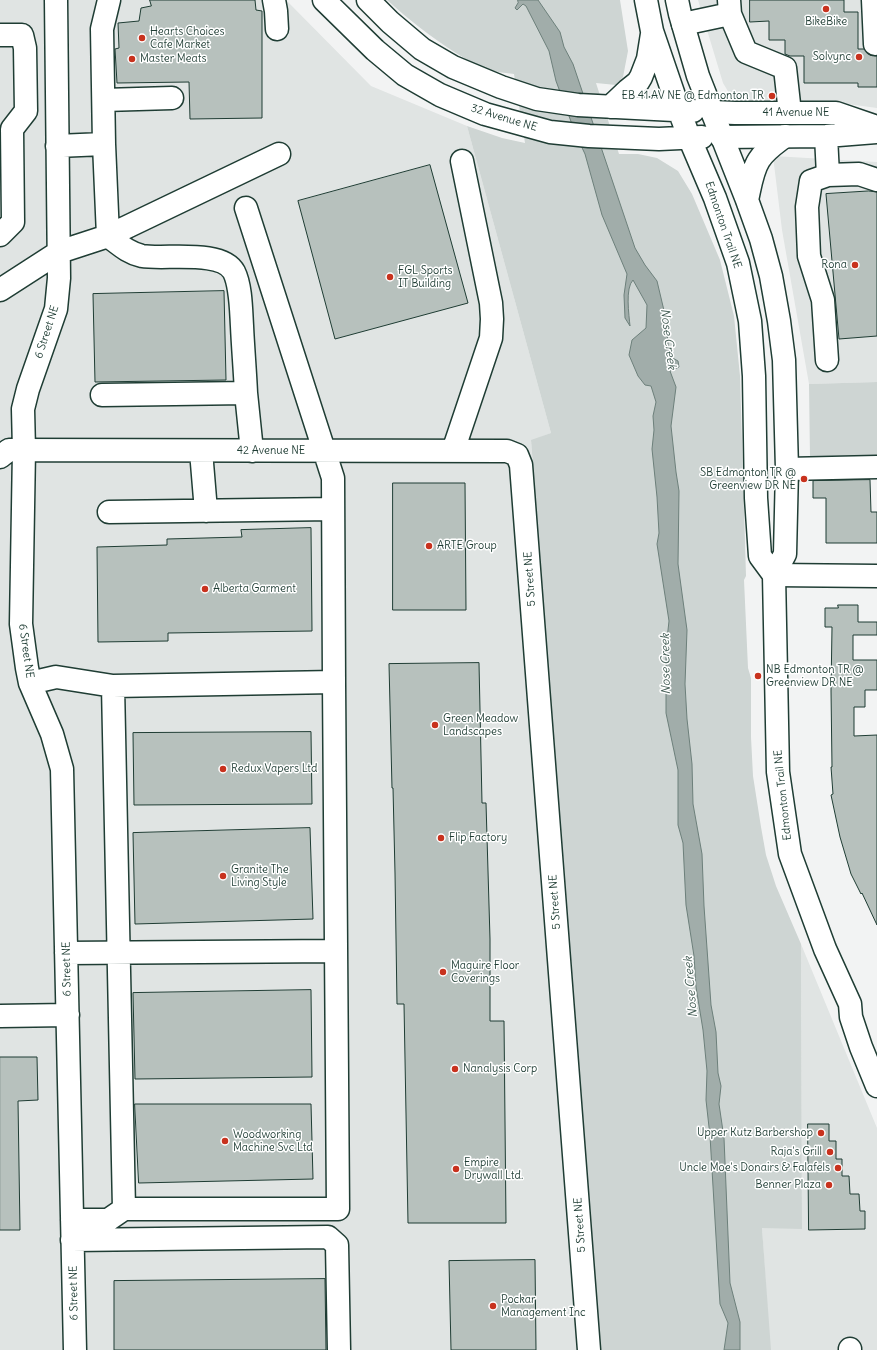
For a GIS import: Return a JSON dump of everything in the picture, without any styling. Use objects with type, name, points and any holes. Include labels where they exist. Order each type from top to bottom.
[{"type":"street","name":"6 Street NE","points":[[56,0],[59,252],[56,309],[28,389],[23,409],[24,450],[21,624],[30,683],[52,734],[62,769],[75,1350]]},
{"type":"street","points":[[108,236],[104,144],[102,29],[109,0]]},
{"type":"street","points":[[274,0],[277,29]]},
{"type":"street","name":"32 Avenue NE","points":[[324,0],[375,50],[405,75],[440,95],[478,112],[550,132],[589,136],[659,139],[721,137]]},
{"type":"street","points":[[368,0],[390,22],[422,49],[453,67],[501,87],[537,99],[578,105],[712,112]]},
{"type":"street","name":"Edmonton Trail NE","points":[[646,0],[652,31],[679,110],[715,198],[738,263],[750,321],[754,376],[756,498],[760,556],[774,575]]},
{"type":"street","name":"Edmonton Trail NE","points":[[678,0],[683,24],[698,76],[761,239],[771,276],[779,321],[784,360],[787,469],[785,554],[774,575],[778,772],[790,854],[825,950],[850,1004],[851,1017],[861,1047],[877,1086]]},
{"type":"street","points":[[873,0],[874,44]]},
{"type":"street","points":[[683,24],[729,7],[746,52],[785,68],[790,113]]},
{"type":"street","points":[[610,107],[638,82],[648,59],[652,31]]},
{"type":"street","points":[[0,35],[22,35],[25,48],[26,78],[26,112],[12,129],[13,222],[0,235]]},
{"type":"street","points":[[26,78],[57,78]]},
{"type":"street","points":[[104,100],[172,98]]},
{"type":"street","name":"41 Avenue NE","points":[[712,112],[735,114],[836,113],[877,126]]},
{"type":"street","name":"41 Avenue NE","points":[[721,137],[826,136],[877,132]]},
{"type":"street","points":[[747,200],[759,160],[773,145],[785,136]]},
{"type":"street","points":[[826,136],[828,175]]},
{"type":"street","points":[[58,146],[104,144]]},
{"type":"street","points":[[3,282],[59,252],[108,236],[279,154]]},
{"type":"street","points":[[453,451],[491,338],[492,319],[462,161]]},
{"type":"street","points":[[827,360],[822,300],[809,256],[807,207],[811,181],[828,175],[859,174],[877,180]]},
{"type":"street","points":[[246,208],[333,478],[337,1244],[339,1350]]},
{"type":"street","points":[[108,236],[131,253],[153,257],[206,257],[223,262],[233,270],[237,278],[241,306],[246,393],[252,451]]},
{"type":"street","points":[[102,395],[246,393]]},
{"type":"street","name":"42 Avenue NE","points":[[0,457],[8,450],[507,451],[517,456]]},
{"type":"street","points":[[201,451],[206,511]]},
{"type":"street","name":"5 Street NE","points":[[517,456],[521,465],[590,1350]]},
{"type":"street","points":[[787,469],[877,467]]},
{"type":"street","points":[[109,512],[333,509]]},
{"type":"street","points":[[774,575],[877,576]]},
{"type":"street","points":[[30,683],[56,677],[113,686],[334,682]]},
{"type":"street","points":[[113,686],[119,953],[113,1223]]},
{"type":"street","points":[[66,953],[336,951]]},
{"type":"street","name":"Edmonton Trail NE","points":[[850,1004],[860,1013],[877,1045]]},
{"type":"street","points":[[0,1016],[68,1015]]},
{"type":"street","points":[[72,1230],[113,1223],[338,1209]]},
{"type":"street","points":[[113,1223],[328,1237],[337,1244]]},
{"type":"shaded area","points":[[0,0],[286,0],[371,86],[467,126],[551,433],[531,441],[601,1350],[0,1350]]},
{"type":"shaded area","points":[[387,0],[620,0],[628,51],[623,77],[616,85],[596,83],[619,154],[638,154],[657,158],[678,171],[692,194],[720,260],[734,316],[740,376],[746,576],[744,580],[748,668],[751,678],[751,737],[753,776],[766,855],[776,886],[801,944],[802,1229],[762,1228],[771,1350],[601,1350],[531,440],[551,433],[467,126],[502,138],[525,143],[514,74],[492,71],[466,59],[429,34]]},
{"type":"shaded area","points":[[698,0],[877,0],[877,108],[833,102],[743,100],[729,93],[723,83]]},
{"type":"shaded area","points":[[773,156],[877,162],[877,382],[809,384],[782,230]]},
{"type":"shaded area","points":[[877,382],[877,456],[810,458],[809,384]]},
{"type":"shaded area","points":[[801,944],[877,1128],[877,1350],[770,1350],[762,1228],[802,1228]]},
{"type":"water","name":"Nose Creek","points":[[518,0],[538,0],[560,32],[564,47],[573,64],[635,248],[657,281],[666,319],[669,356],[678,361],[679,367],[670,371],[676,387],[671,426],[679,491],[678,564],[687,630],[685,684],[687,719],[692,764],[693,804],[702,854],[711,1005],[716,1032],[718,1073],[721,1086],[719,1104],[724,1138],[730,1283],[740,1322],[740,1350],[724,1350],[728,1323],[720,1304],[710,1136],[706,1100],[707,1071],[703,1030],[696,987],[694,956],[686,905],[683,843],[678,825],[678,770],[666,713],[666,648],[669,621],[657,544],[659,533],[652,449],[654,430],[653,416],[656,402],[651,386],[645,385],[638,376],[629,355],[632,340],[646,328],[647,305],[633,280],[628,295],[630,326],[625,318],[624,295],[627,274],[602,215],[585,154],[576,135],[556,81],[549,51],[526,6],[523,4],[517,10],[515,8]]},
{"type":"building","points":[[150,0],[255,0],[256,10],[262,11],[262,118],[190,119],[189,82],[117,83],[115,49],[119,48],[118,23],[139,21],[141,8],[151,6]]},
{"type":"building","points":[[750,0],[844,0],[844,12],[858,12],[858,49],[864,49],[870,55],[877,56],[877,87],[858,87],[858,83],[804,83],[804,56],[790,56],[785,54],[785,40],[769,40],[769,21],[750,22]]},
{"type":"building","name":"FGL Sports IT Building","points":[[430,165],[468,303],[335,339],[298,201]]},
{"type":"building","name":"Rona","points":[[869,191],[877,192],[877,336],[839,339],[826,194]]},
{"type":"building","points":[[224,291],[226,380],[95,382],[93,294]]},
{"type":"building","points":[[870,480],[871,512],[877,512],[877,543],[826,543],[826,498],[813,498],[813,481]]},
{"type":"building","name":"ARTE Group","points":[[393,483],[465,483],[466,610],[393,610]]},
{"type":"building","name":"Alberta Garment","points":[[311,528],[312,631],[168,633],[168,641],[98,642],[97,547],[167,545],[167,539],[242,537],[241,530]]},
{"type":"building","points":[[838,605],[858,605],[858,622],[877,622],[877,635],[853,635],[853,660],[877,660],[877,690],[865,690],[865,707],[854,707],[854,736],[877,735],[877,925],[851,874],[840,837],[831,795],[833,794],[831,767],[832,627],[825,627],[825,608],[838,608]]},
{"type":"building","points":[[479,663],[482,803],[486,803],[490,939],[490,1021],[504,1021],[506,1223],[408,1223],[404,1004],[397,1004],[389,664]]},
{"type":"building","name":"Redux Vapers Ltd","points":[[311,732],[312,804],[134,805],[133,733]]},
{"type":"building","name":"Granite The Living Style","points":[[310,828],[313,919],[135,924],[133,833]]},
{"type":"building","points":[[311,990],[312,1077],[135,1079],[133,993]]},
{"type":"building","points":[[0,1057],[37,1057],[38,1100],[18,1101],[20,1230],[0,1230]]},
{"type":"building","name":"Woodworking Machine Svc Ltd","points":[[135,1104],[311,1104],[313,1179],[139,1183]]},
{"type":"building","name":"Benner Plaza","points":[[808,1124],[829,1124],[829,1141],[836,1141],[836,1159],[842,1159],[842,1176],[849,1176],[850,1194],[859,1194],[860,1211],[865,1211],[865,1229],[809,1230]]},
{"type":"building","name":"Pockar Management Inc","points":[[535,1260],[536,1350],[451,1350],[449,1261]]},
{"type":"building","points":[[325,1279],[326,1350],[114,1350],[114,1281]]},
{"type":"place","name":"BikeBike","points":[[826,9]]},
{"type":"place","name":"Hearts Choices Cafe Market","points":[[142,38]]},
{"type":"place","name":"Solvync","points":[[859,57]]},
{"type":"place","name":"Master Meats","points":[[132,59]]},
{"type":"place","name":"EB 41 AV NE @ Edmonton TR","points":[[772,96]]},
{"type":"place","name":"Rona","points":[[855,265]]},
{"type":"place","name":"FGL Sports IT Building","points":[[390,277]]},
{"type":"place","name":"SB Edmonton TR @ Greenview DR NE","points":[[804,479]]},
{"type":"place","name":"ARTE Group","points":[[429,546]]},
{"type":"place","name":"Alberta Garment","points":[[205,589]]},
{"type":"place","name":"NB Edmonton TR @ Greenview DR NE","points":[[758,676]]},
{"type":"place","name":"Green Meadow Landscapes","points":[[435,725]]},
{"type":"place","name":"Redux Vapers Ltd","points":[[223,769]]},
{"type":"place","name":"Flip Factory","points":[[441,838]]},
{"type":"place","name":"Granite The Living Style","points":[[223,876]]},
{"type":"place","name":"Maguire Floor Coverings","points":[[443,972]]},
{"type":"place","name":"Nanalysis Corp","points":[[455,1069]]},
{"type":"place","name":"Upper Kutz Barbershop","points":[[821,1133]]},
{"type":"place","name":"Woodworking Machine Svc Ltd","points":[[225,1141]]},
{"type":"place","name":"Raja's Grill","points":[[830,1152]]},
{"type":"place","name":"Uncle Moe's Donairs & Falafels","points":[[838,1168]]},
{"type":"place","name":"Empire Drywall Ltd.","points":[[456,1169]]},
{"type":"place","name":"Benner Plaza","points":[[829,1185]]},
{"type":"place","name":"Pockar Management Inc","points":[[493,1306]]}]
